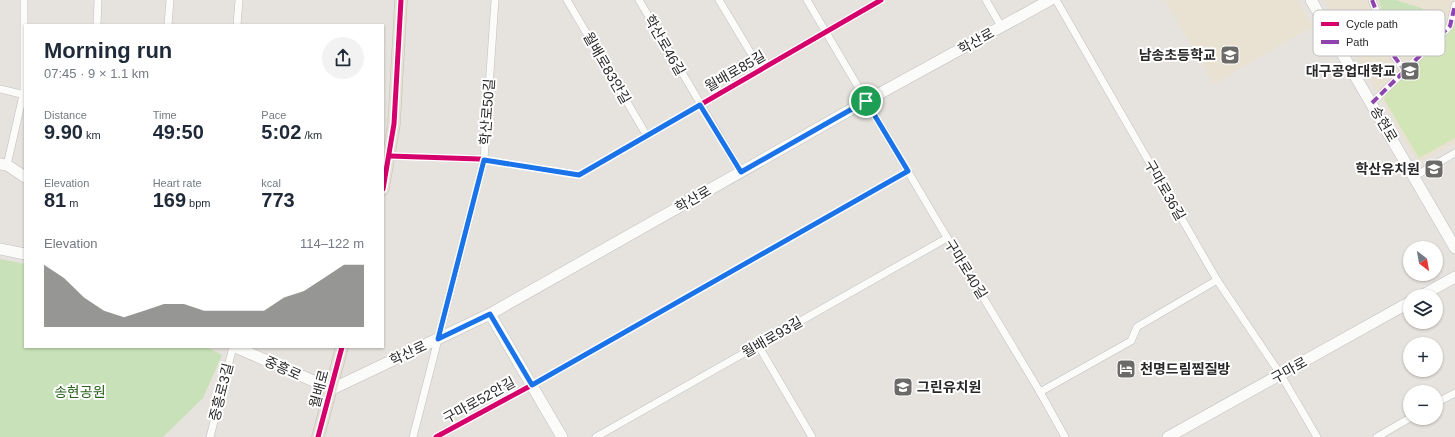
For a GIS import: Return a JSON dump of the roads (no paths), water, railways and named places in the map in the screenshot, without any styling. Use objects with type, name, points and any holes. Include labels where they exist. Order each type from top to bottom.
[{"type":"main road","points":[[384,183],[390,156],[394,124],[401,0]]},
{"type":"main road","name":"학산로","points":[[332,390],[490,314],[866,101],[1050,0]]},
{"type":"main road","name":"송현로","points":[[1311,0],[1317,10]]},
{"type":"main road","name":"송현로","points":[[1344,56],[1415,176],[1455,248]]},
{"type":"main road","points":[[3,165],[24,176]]},
{"type":"main road","points":[[0,248],[24,254]]},
{"type":"main road","points":[[1434,289],[1455,277]]},
{"type":"main road","name":"구마로","points":[[1168,437],[1403,306]]},
{"type":"main road","points":[[490,314],[562,437]]},
{"type":"main road","name":"월배로","points":[[318,437],[332,390],[342,348]]},
{"type":"main road","name":"중흥로","points":[[248,350],[332,390]]},
{"type":"street","points":[[3,165],[24,95],[24,0]]},
{"type":"street","points":[[97,24],[98,0]]},
{"type":"street","points":[[168,24],[170,0]]},
{"type":"street","points":[[237,24],[239,0]]},
{"type":"street","name":"학산로50길","points":[[413,437],[484,160],[495,0]]},
{"type":"street","name":"월배로83안길","points":[[567,0],[647,136]]},
{"type":"street","name":"학산로46길","points":[[639,0],[741,172]]},
{"type":"street","points":[[719,0],[761,70]]},
{"type":"street","name":"구마로40길","points":[[807,0],[1040,392],[1065,437]]},
{"type":"street","name":"월배로85길","points":[[390,156],[484,160],[579,175],[881,0]]},
{"type":"street","points":[[986,0],[1001,26]]},
{"type":"street","name":"구마로36길","points":[[1056,0],[1217,280],[1281,375],[1317,437]]},
{"type":"street","points":[[1372,0],[1376,10]]},
{"type":"street","points":[[1445,31],[1450,26],[1455,5]]},
{"type":"street","points":[[1394,56],[1404,70]]},
{"type":"street","points":[[1372,103],[1419,56]]},
{"type":"street","points":[[0,89],[24,95]]},
{"type":"street","points":[[1415,176],[1455,153]]},
{"type":"street","name":"구마로52안길","points":[[436,437],[532,385],[908,171]]},
{"type":"street","name":"월배로93길","points":[[596,437],[948,238]]},
{"type":"street","points":[[1040,392],[1131,341],[1136,327],[1217,280]]},
{"type":"street","points":[[758,345],[812,437]]},
{"type":"street","name":"중흥로3길","points":[[210,437],[234,348]]},
{"type":"street","points":[[1443,399],[1455,393]]},
{"type":"street","points":[[1377,437],[1403,422]]},
{"type":"place","name":"남송초등학교","points":[[1230,55]]},
{"type":"place","name":"대구공업대학교","points":[[1410,71]]},
{"type":"place","name":"학산유치원","points":[[1434,169]]},
{"type":"place","name":"천명드림찜질방","points":[[1126,369]]},
{"type":"place","name":"그린유치원","points":[[903,387]]},
{"type":"park label","name":"송현공원","points":[[80,392]]}]
